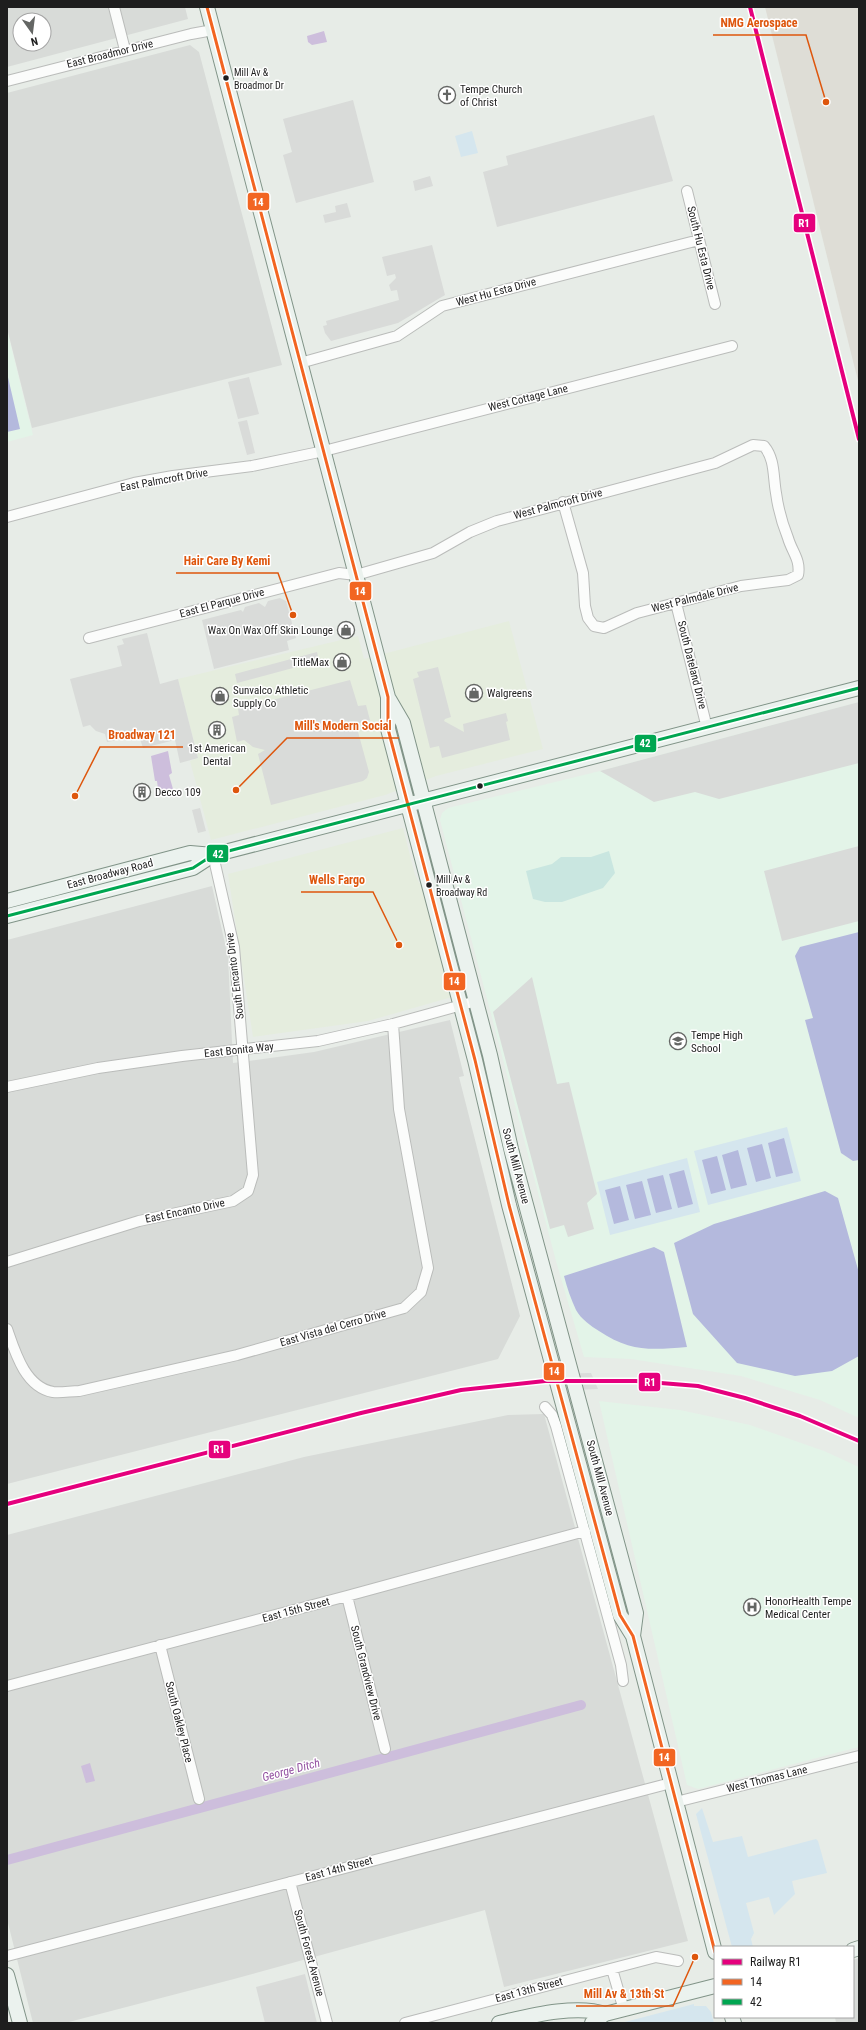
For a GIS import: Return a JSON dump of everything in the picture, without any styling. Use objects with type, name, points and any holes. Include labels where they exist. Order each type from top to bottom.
[{"type":"main road","name":"South Mill Avenue","points":[[206,7],[388,697],[388,729],[408,805],[465,1004],[509,1205],[620,1615],[633,1636],[714,1948]]},
{"type":"main road","name":"East Broadway Road","points":[[7,916],[193,868],[213,855],[859,688]]},
{"type":"main road","name":"South Mill Avenue","points":[[388,697],[403,723],[490,1056],[511,1149],[636,1613],[633,1636]]},
{"type":"main road","name":"East Broadway Road","points":[[7,901],[190,853],[213,855]]},
{"type":"main road","points":[[7,1976],[20,2023]]},
{"type":"main road","points":[[592,2023],[605,2014],[714,1986]]},
{"type":"main road","points":[[499,2023],[553,2012],[592,2010],[605,2014]]},
{"type":"street","points":[[114,7],[125,50]]},
{"type":"street","name":"East Broadmor Drive","points":[[7,81],[125,50],[213,30]]},
{"type":"street","name":"South Hu Esta Drive","points":[[687,191],[715,304]]},
{"type":"street","name":"West Hu Esta Drive","points":[[300,363],[397,336],[442,306],[699,240]]},
{"type":"street","name":"West Cottage Lane","points":[[324,451],[732,346]]},
{"type":"street","name":"West Palmcroft Drive","points":[[356,575],[433,553],[470,532],[497,521],[564,502],[715,464],[753,445],[764,446],[770,453],[780,511],[788,538],[800,566],[798,575]]},
{"type":"street","name":"East Palmcroft Drive","points":[[7,517],[134,483],[173,476],[252,466],[324,451]]},
{"type":"street","name":"West Palmdale Drive","points":[[564,502],[583,573],[585,606],[588,618],[594,626],[604,628],[637,613],[741,586],[788,580],[798,575]]},
{"type":"street","name":"East El Parque Drive","points":[[89,638],[339,573],[356,575]]},
{"type":"street","name":"South Dateland Drive","points":[[676,603],[707,728]]},
{"type":"street","name":"South Encanto Drive","points":[[213,855],[234,947],[242,1050]]},
{"type":"street","name":"East Bonita Way","points":[[7,1087],[98,1068],[182,1056],[318,1041],[393,1024],[465,1004]]},
{"type":"street","name":"East Vista del Cerro Drive","points":[[7,1329],[18,1360],[32,1381],[53,1392],[79,1390],[237,1355],[404,1308],[421,1292],[428,1268],[399,1109],[393,1024]]},
{"type":"street","name":"East Encanto Drive","points":[[7,1262],[139,1221],[234,1201],[248,1191],[253,1175],[242,1050]]},
{"type":"street","points":[[545,1407],[552,1415],[556,1426],[621,1665],[623,1681]]},
{"type":"street","name":"East 15th Street","points":[[7,1686],[585,1531]]},
{"type":"street","name":"South Grandview Drive","points":[[347,1596],[385,1750]]},
{"type":"street","name":"South Oakley Place","points":[[160,1645],[199,1799]]},
{"type":"street","name":"West Thomas Lane","points":[[676,1802],[859,1756]]},
{"type":"street","name":"East 14th Street","points":[[7,1956],[671,1782]]},
{"type":"street","name":"South Forest Avenue","points":[[290,1882],[327,2023]]},
{"type":"street","name":"East 13th Street","points":[[405,2023],[656,1958],[678,1961]]},
{"type":"street","points":[[612,1969],[624,2010]]},
{"type":"shaded area","points":[[7,7],[185,7],[188,19],[7,67]]},
{"type":"shaded area","points":[[765,7],[859,7],[859,384],[854,365]]},
{"type":"shaded area","points":[[324,31],[327,42],[312,45],[308,42],[307,36]]},
{"type":"shaded area","points":[[190,45],[199,52],[282,365],[32,428],[7,328],[7,93]]},
{"type":"shaded area","points":[[353,100],[374,182],[296,203],[283,155],[292,152],[283,119]]},
{"type":"shaded area","points":[[654,115],[673,181],[497,227],[483,172],[508,165],[506,156]]},
{"type":"shaded area","points":[[472,131],[478,153],[461,157],[455,136]]},
{"type":"shaded area","points":[[430,176],[433,186],[415,191],[413,181]]},
{"type":"shaded area","points":[[347,203],[351,217],[325,223],[323,215],[336,212],[335,206]]},
{"type":"shaded area","points":[[432,245],[445,295],[398,323],[331,341],[325,333],[323,326],[327,325],[326,321],[399,300],[397,290],[391,291],[389,285],[396,278],[395,274],[387,276],[382,257]]},
{"type":"shaded area","points":[[7,330],[33,435],[7,442]]},
{"type":"shaded area","points":[[7,373],[20,429],[7,432]]},
{"type":"shaded area","points":[[249,377],[259,414],[238,419],[228,382]]},
{"type":"shaded area","points":[[247,420],[255,453],[247,455],[238,422]]},
{"type":"shaded area","points":[[280,598],[286,601],[296,638],[287,641],[289,650],[214,669],[202,620],[241,610],[243,612],[245,607],[259,603],[265,607],[268,601]]},
{"type":"shaded area","points":[[509,621],[543,749],[436,776],[385,795],[211,840],[190,761],[198,758],[178,679],[358,636],[364,659]]},
{"type":"shaded area","points":[[147,633],[160,684],[178,679],[198,758],[180,763],[175,740],[143,748],[139,736],[107,742],[105,734],[96,731],[90,725],[83,727],[70,679],[122,666],[117,646],[124,644],[122,639]]},
{"type":"shaded area","points":[[317,652],[319,661],[237,683],[235,674]]},
{"type":"shaded area","points":[[438,667],[451,717],[445,719],[444,721],[464,732],[463,724],[506,713],[508,721],[506,722],[510,740],[442,758],[439,746],[430,748],[413,679],[419,677],[417,672]]},
{"type":"shaded area","points":[[350,680],[358,706],[366,705],[370,720],[361,722],[357,728],[369,772],[367,778],[363,781],[271,805],[258,754],[265,750],[253,747],[244,740],[237,742],[232,717],[239,715],[238,709]]},
{"type":"shaded area","name":"Tempe High School","points":[[859,702],[859,1418],[820,1400],[741,1376],[631,1359],[584,1357],[556,1261],[440,820],[442,813],[448,808],[600,771]]},
{"type":"shaded area","points":[[859,702],[859,763],[719,799],[695,792],[654,802],[600,771]]},
{"type":"shaded area","points":[[168,751],[172,773],[169,775],[173,789],[157,793],[157,781],[155,781],[151,756]]},
{"type":"shaded area","points":[[200,808],[206,831],[198,833],[192,810]]},
{"type":"shaded area","points":[[403,828],[415,875],[425,893],[452,997],[368,1021],[253,1037],[228,874]]},
{"type":"shaded area","points":[[859,846],[859,921],[782,941],[764,871]]},
{"type":"shaded area","points":[[609,851],[615,873],[603,888],[562,902],[545,902],[533,899],[526,871],[552,864],[561,857],[591,857]]},
{"type":"shaded area","points":[[212,886],[228,957],[233,1063],[314,1052],[450,1020],[464,1076],[459,1077],[520,1316],[498,1359],[7,1484],[7,940]]},
{"type":"shaded area","points":[[859,932],[859,1160],[853,1161],[841,1153],[805,1020],[813,1018],[795,956],[800,947]]},
{"type":"shaded area","points":[[532,977],[557,1084],[569,1082],[597,1194],[587,1203],[594,1229],[568,1237],[564,1225],[550,1229],[493,1012]]},
{"type":"shaded area","points":[[787,1127],[801,1181],[708,1205],[694,1151]]},
{"type":"shaded area","points":[[784,1138],[793,1173],[776,1177],[768,1143]]},
{"type":"shaded area","points":[[762,1144],[771,1178],[756,1182],[747,1148]]},
{"type":"shaded area","points":[[738,1150],[747,1185],[731,1189],[722,1155]]},
{"type":"shaded area","points":[[717,1156],[726,1190],[711,1194],[702,1160]]},
{"type":"shaded area","points":[[687,1158],[700,1212],[610,1235],[597,1182]]},
{"type":"shaded area","points":[[684,1170],[693,1204],[678,1208],[669,1174]]},
{"type":"shaded area","points":[[663,1175],[672,1209],[656,1213],[647,1179]]},
{"type":"shaded area","points":[[642,1181],[651,1215],[635,1219],[626,1185]]},
{"type":"shaded area","points":[[620,1186],[629,1220],[614,1224],[605,1190]]},
{"type":"shaded area","points":[[825,1191],[838,1198],[859,1273],[859,1356],[832,1371],[795,1376],[737,1363],[693,1314],[674,1243],[714,1224]]},
{"type":"shaded area","points":[[654,1247],[664,1252],[687,1347],[662,1349],[641,1348],[621,1343],[610,1338],[586,1322],[576,1310],[568,1289],[564,1276]]},
{"type":"shaded area","name":"HonorHealth Tempe Medical Center","points":[[599,1401],[680,1410],[750,1425],[824,1451],[859,1467],[859,1747],[698,1789],[687,1785]]},
{"type":"shaded area","points":[[544,1414],[688,1941],[504,1987],[485,1910],[234,1979],[65,2023],[33,2023],[7,1919],[7,1535],[304,1457],[508,1415]]},
{"type":"shaded area","points":[[90,1763],[95,1781],[86,1783],[81,1766]]},
{"type":"shaded area","points":[[702,1808],[713,1842],[742,1836],[748,1857],[816,1839],[818,1841],[827,1873],[792,1881],[795,1894],[774,1915],[769,1897],[746,1903],[754,1933],[751,1939],[753,1946],[732,1946],[696,1814]]},
{"type":"shaded area","points":[[859,1958],[859,2023],[836,2023],[835,2018],[854,2018],[854,1960]]},
{"type":"shaded area","points":[[305,1974],[317,2023],[265,2023],[256,1987]]},
{"type":"shaded area","points":[[694,2004],[694,2006],[706,2006],[711,2012],[714,2023],[621,2023]]},
{"type":"pier","points":[[591,1373],[598,1389],[551,1391],[547,1374]]},
{"type":"waterway","name":"George Ditch","points":[[7,1860],[581,1705]]},
{"type":"rail line","name":"R1","points":[[750,7],[859,439]]},
{"type":"rail line","name":"R1","points":[[7,1504],[361,1413],[461,1390],[545,1381],[636,1381],[698,1386],[745,1398],[800,1416],[859,1441]]},
{"type":"transit line","name":"14","points":[[207,7],[388,697],[388,729],[475,1060],[509,1205],[620,1615],[633,1636],[714,1948]]},
{"type":"transit line","name":"42","points":[[7,916],[193,868],[213,855],[859,688]]},
{"type":"place","name":"Mill Av & Broadmor Dr","points":[[226,78]]},
{"type":"place","name":"Tempe Church of Christ","points":[[447,95]]},
{"type":"place","name":"NMG Aerospace","points":[[826,102]]},
{"type":"place","name":"Hair Care By Kemi","points":[[293,615]]},
{"type":"place","name":"Wax On Wax Off Skin Lounge","points":[[346,630]]},
{"type":"place","name":"TitleMax","points":[[342,662]]},
{"type":"place","name":"Walgreens","points":[[474,693]]},
{"type":"place","name":"Sunvalco Athletic Supply Co","points":[[220,696]]},
{"type":"place","name":"1st American Dental","points":[[217,730]]},
{"type":"place","name":"Mill's Modern Social","points":[[236,790]]},
{"type":"place","name":"Decco 109","points":[[142,792]]},
{"type":"place","name":"Broadway 121","points":[[75,796]]},
{"type":"place","name":"Mill Av & Broadway Rd","points":[[429,885]]},
{"type":"place","name":"Wells Fargo","points":[[399,945]]},
{"type":"place","name":"Tempe High School","points":[[678,1041]]},
{"type":"place","name":"HonorHealth Tempe Medical Center","points":[[752,1607]]},
{"type":"place","name":"Mill Av & 13th St","points":[[695,1957]]}]
